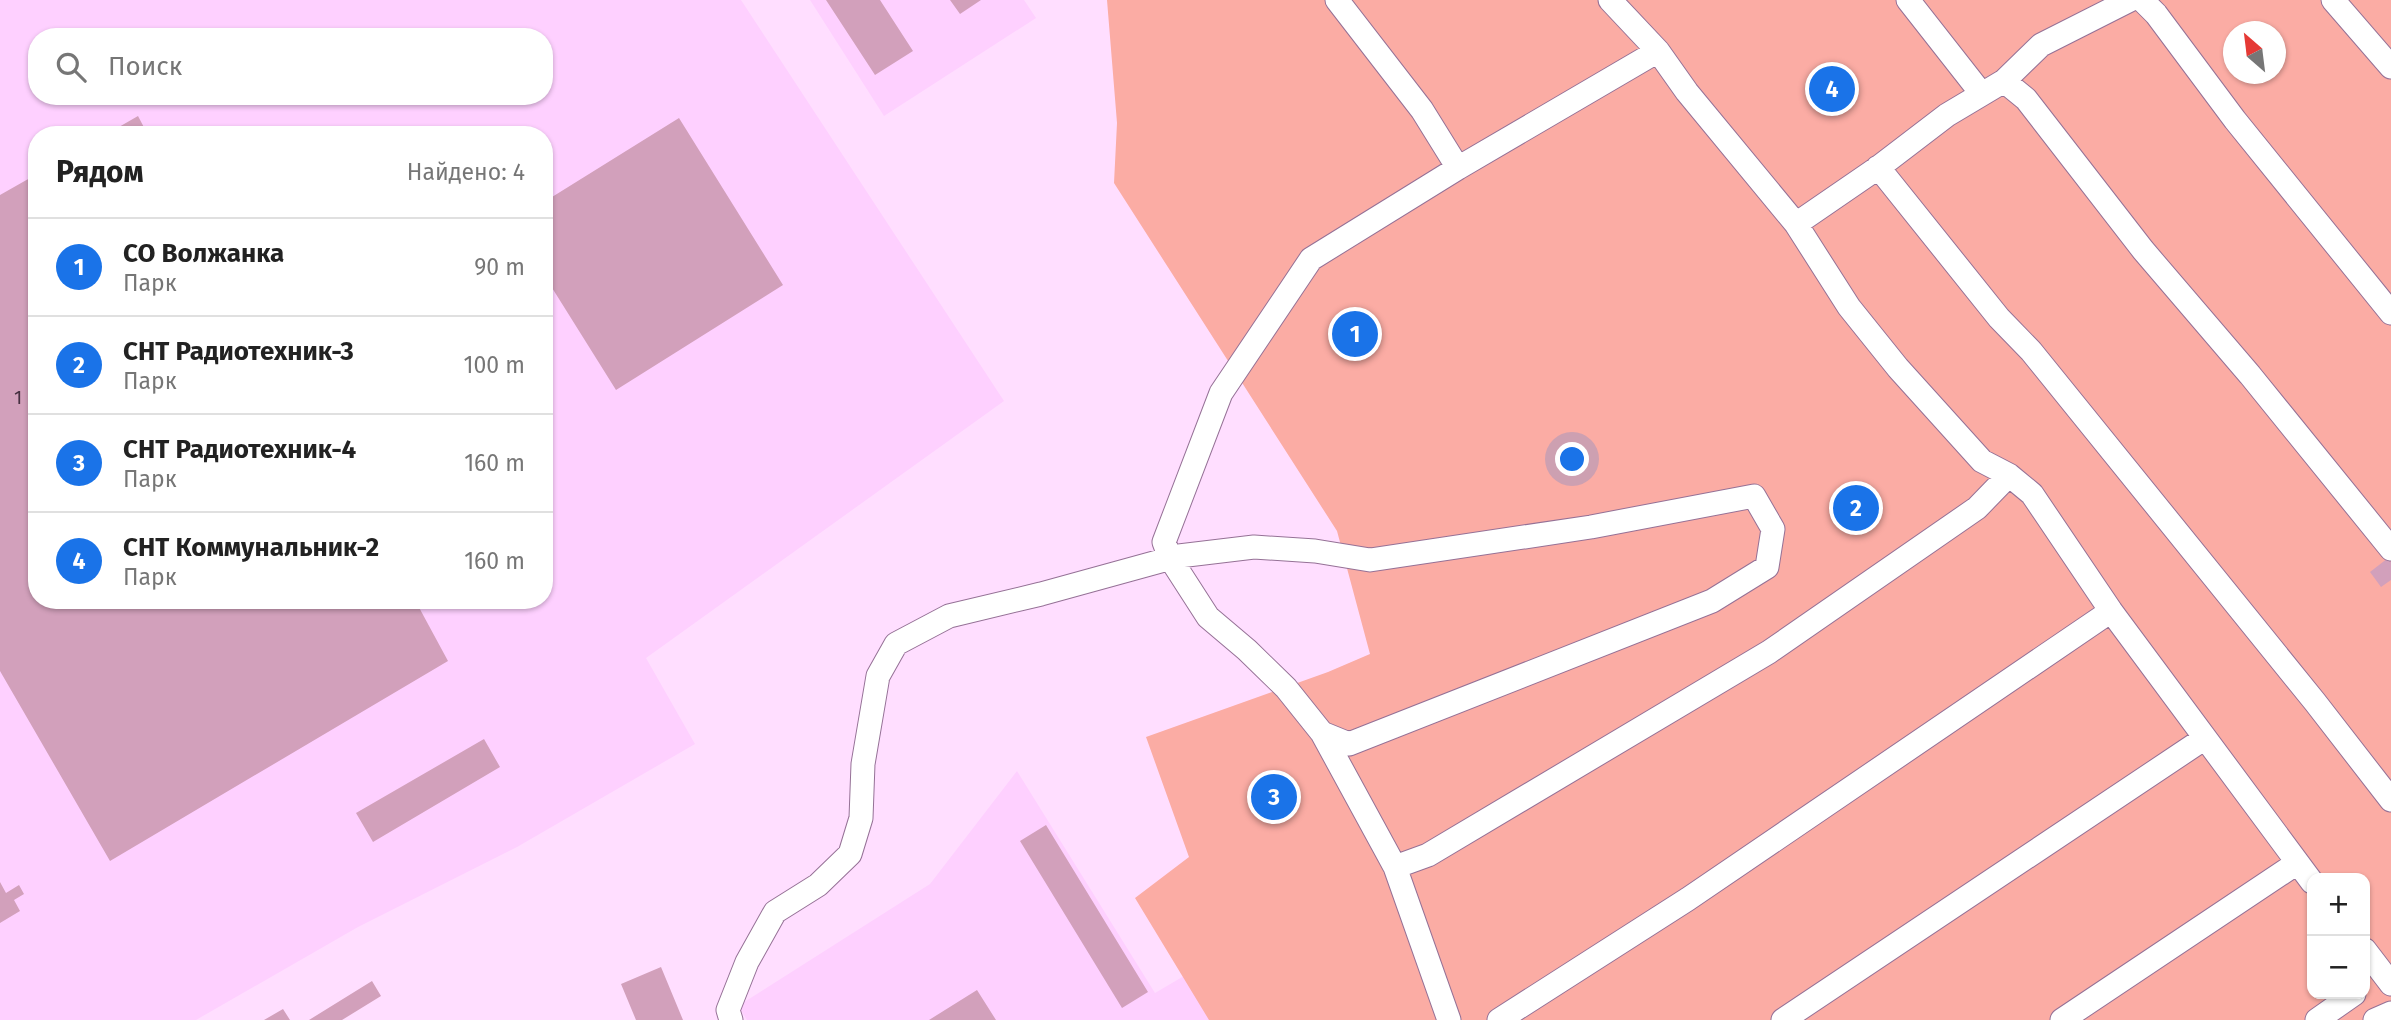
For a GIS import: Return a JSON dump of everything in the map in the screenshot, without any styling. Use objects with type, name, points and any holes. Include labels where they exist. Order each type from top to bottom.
[{"type":"street","points":[[1337,0],[1422,110],[1458,168]]},
{"type":"street","points":[[1610,0],[1658,51],[1687,92],[1796,224],[1849,307],[1898,368],[1982,461],[2009,475],[2032,494],[2112,611],[2307,876]]},
{"type":"street","points":[[1908,0],[1981,93]]},
{"type":"street","points":[[1796,224],[1947,115],[2004,81],[2040,45],[2130,0]]},
{"type":"street","points":[[2142,0],[2391,313]]},
{"type":"street","points":[[2333,0],[2391,67]]},
{"type":"street","points":[[1449,1020],[1395,867],[1322,733],[1286,688],[1208,617],[1170,558],[1164,542],[1221,393],[1311,259],[1458,168],[1658,51]]},
{"type":"street","points":[[2004,81],[2025,99],[2143,250],[2250,375],[2391,549]]},
{"type":"street","points":[[1878,167],[1982,297],[2031,351],[2391,800]]},
{"type":"street","points":[[1395,867],[1428,855],[1769,652],[1977,508],[2009,475]]},
{"type":"street","points":[[731,1020],[728,1010],[747,962],[775,912],[818,885],[850,854],[861,818],[863,764],[878,676],[896,644],[949,616],[1170,558],[1254,547],[1315,551],[1370,560],[1591,527],[1754,496],[1773,529],[1767,567],[1712,601],[1349,744],[1322,733]]},
{"type":"street","points":[[1499,1020],[1711,884],[2112,611]]},
{"type":"street","points":[[1783,1020],[2204,738]]},
{"type":"street","points":[[2062,1020],[2297,863]]},
{"type":"street","points":[[2370,961],[2379,981]]},
{"type":"street","points":[[2317,1020],[2347,999]]},
{"type":"street","points":[[2375,1020],[2391,1013]]},
{"type":"shaded area","points":[[0,0],[741,0],[1004,401],[646,658],[695,744],[517,847],[358,927],[196,1020],[0,1020]]},
{"type":"shaded area","points":[[810,0],[1024,0],[1036,18],[884,116]]},
{"type":"shaded area","points":[[1107,0],[2391,0],[2391,1020],[1209,1020],[1135,898],[1189,857],[1146,737],[1328,672],[1370,654],[1337,531],[1114,183],[1117,123]]},
{"type":"shaded area","points":[[1017,771],[1155,993],[1235,946],[1277,1020],[747,1020],[738,1006],[930,884]]},
{"type":"building","points":[[826,0],[880,0],[913,51],[875,75]]},
{"type":"building","points":[[950,0],[981,0],[960,14]]},
{"type":"building","points":[[138,116],[143,126],[121,126]]},
{"type":"building","points":[[679,118],[783,285],[616,390],[553,289],[553,196]]},
{"type":"building","points":[[28,179],[28,609],[420,609],[448,661],[110,861],[0,671],[0,195]]},
{"type":"building","points":[[2388,558],[2391,562],[2391,580],[2381,587],[2370,572]]},
{"type":"building","points":[[484,739],[500,767],[373,842],[356,813]]},
{"type":"building","points":[[1046,825],[1148,992],[1122,1008],[1020,841]]},
{"type":"building","points":[[0,882],[6,893],[19,885],[24,894],[14,900],[20,911],[0,923]]},
{"type":"building","points":[[661,967],[683,1020],[636,1020],[621,984]]},
{"type":"building","points":[[372,981],[381,996],[342,1020],[309,1020]]},
{"type":"building","points":[[977,990],[996,1020],[929,1020]]},
{"type":"building","points":[[283,1009],[290,1020],[264,1020]]},
{"type":"place","name":"СНТ Коммунальник-2","points":[[1832,89]]},
{"type":"place","name":"СО Волжанка","points":[[1355,334]]},
{"type":"place","name":"СНТ Радиотехник-3","points":[[1856,508]]},
{"type":"place","name":"СНТ Радиотехник-4","points":[[1274,797]]}]
